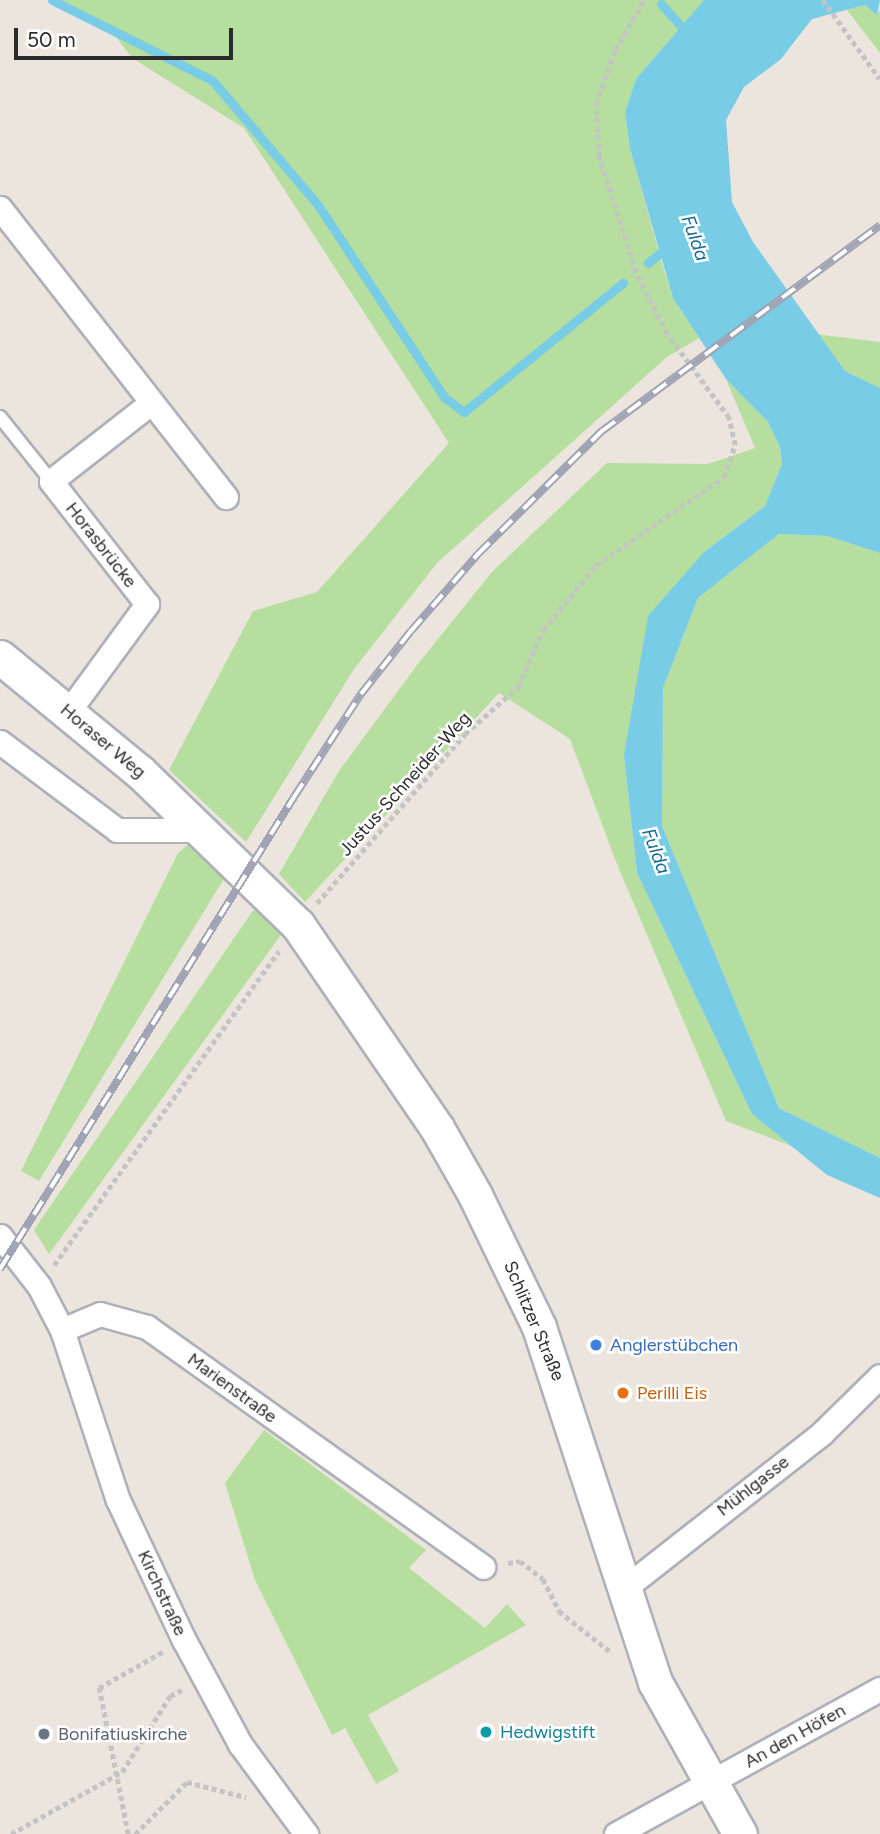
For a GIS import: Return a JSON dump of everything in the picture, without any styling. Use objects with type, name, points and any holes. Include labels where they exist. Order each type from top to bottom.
[{"type":"main road","name":"Horaser Weg","points":[[0,657],[68,712],[233,859]]},
{"type":"main road","name":"Schlitzer Straße","points":[[233,859],[298,925],[437,1128],[508,1259],[565,1398],[622,1590],[656,1682],[740,1834]]},
{"type":"street","points":[[0,208],[226,497]]},
{"type":"street","points":[[51,481],[151,403]]},
{"type":"street","name":"Horasbrücke","points":[[51,481],[147,604],[68,712]]},
{"type":"street","points":[[0,742],[117,830],[202,830]]},
{"type":"street","points":[[0,1236],[39,1286],[62,1330]]},
{"type":"street","name":"Marienstraße","points":[[62,1330],[100,1314],[147,1327],[483,1567]]},
{"type":"street","name":"Kirchstraße","points":[[62,1330],[118,1500],[204,1678],[240,1744],[306,1834]]},
{"type":"street","name":"Mühlgasse","points":[[622,1590],[822,1433],[880,1376]]},
{"type":"street","name":"An den Höfen","points":[[616,1834],[880,1689]]},
{"type":"lane","points":[[0,417],[51,481]]},
{"type":"path","name":"Justus-Schneider-Weg","points":[[39,1286],[298,925],[464,734],[518,687],[543,630],[596,565],[724,477],[735,445],[729,418],[667,334],[636,273],[599,157],[596,104],[615,50],[644,0]]},
{"type":"path","points":[[823,0],[880,79]]},
{"type":"path","points":[[483,1567],[520,1561],[543,1579],[559,1611],[615,1655]]},
{"type":"path","points":[[128,1834],[99,1688],[157,1655]]},
{"type":"path","points":[[11,1834],[116,1775],[170,1696],[204,1678]]},
{"type":"path","points":[[135,1834],[187,1782],[284,1806]]},
{"type":"green space","points":[[62,0],[704,0],[636,79],[625,112],[630,149],[673,298],[699,338],[667,357],[437,563],[354,669],[246,842],[169,770],[253,611],[317,592],[449,443],[244,128],[132,58],[107,25]]},
{"type":"green space","points":[[865,5],[877,14],[880,10],[880,53],[847,10]]},
{"type":"green space","points":[[815,334],[880,342],[880,388],[845,371]]},
{"type":"green space","points":[[726,379],[768,422],[780,447],[782,464],[765,506],[704,552],[624,755],[637,873],[752,1114],[791,1146],[726,1121],[617,864],[570,739],[499,693],[305,902],[279,874],[339,771],[417,665],[492,572],[607,463],[708,464],[755,448]]},
{"type":"green space","points":[[779,534],[827,536],[880,553],[880,1158],[779,1108],[662,826],[663,688],[698,598]]},
{"type":"green space","points":[[191,842],[225,877],[39,1181],[21,1171],[178,853]]},
{"type":"green space","points":[[259,902],[286,928],[49,1254],[34,1230]]},
{"type":"green space","points":[[264,1430],[426,1550],[409,1568],[485,1628],[507,1604],[526,1625],[368,1715],[399,1771],[376,1784],[345,1728],[332,1735],[255,1580],[225,1483]]},
{"type":"water","name":"Fulda","points":[[704,0],[880,0],[877,15],[865,5],[812,19],[781,59],[744,87],[726,120],[732,202],[753,242],[845,371],[880,388],[880,553],[827,536],[779,534],[698,598],[663,688],[662,826],[779,1108],[880,1158],[880,1198],[827,1175],[752,1114],[637,873],[624,755],[648,616],[704,552],[765,506],[782,464],[780,447],[768,422],[726,379],[673,298],[630,149],[625,112],[636,79]]},
{"type":"waterway","points":[[52,0],[212,80],[318,205],[444,397],[464,412],[623,283]]},
{"type":"waterway","points":[[661,4],[688,34]]},
{"type":"waterway","points":[[648,263],[668,246]]},
{"type":"railway","points":[[0,1269],[294,797],[361,694],[411,631],[478,554],[602,431],[880,225]]},
{"type":"place","name":"Anglerstübchen","points":[[596,1345]]},
{"type":"place","name":"Perilli Eis","points":[[623,1393]]},
{"type":"place","name":"Hedwigstift","points":[[486,1732]]},
{"type":"place","name":"Bonifatiuskirche","points":[[44,1734]]}]
